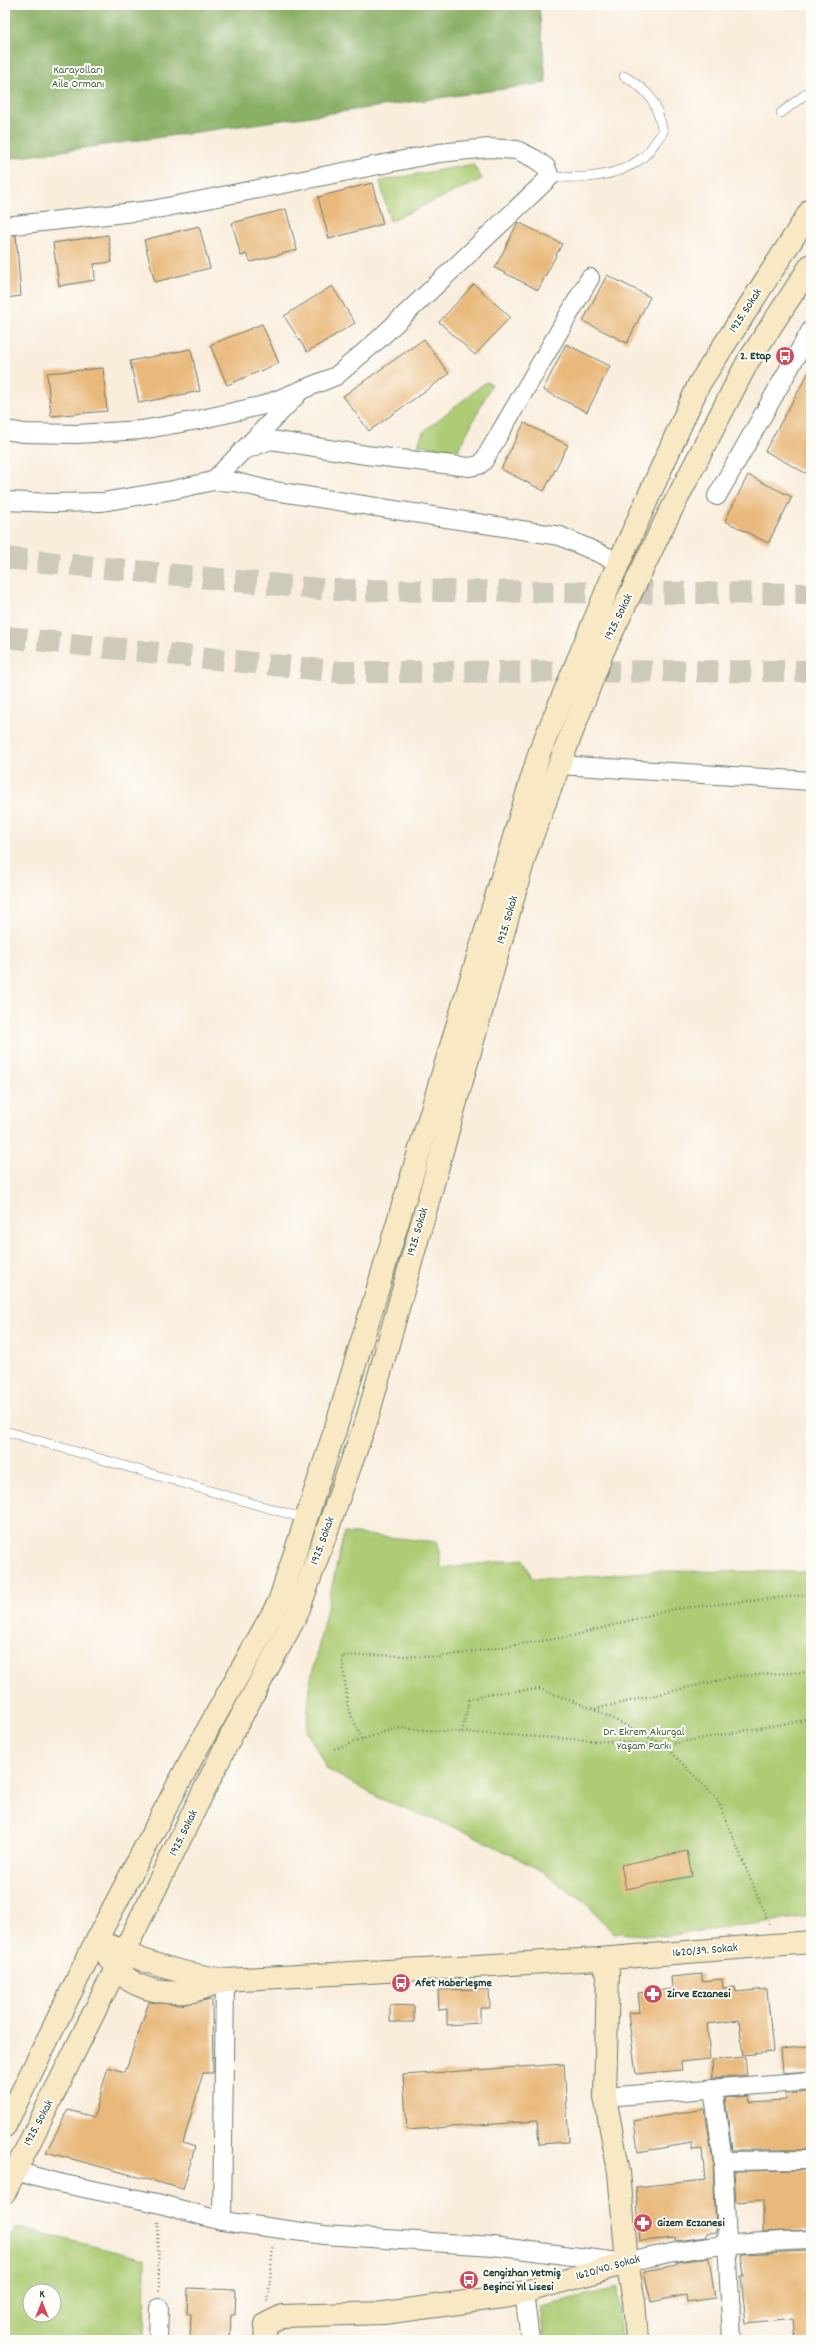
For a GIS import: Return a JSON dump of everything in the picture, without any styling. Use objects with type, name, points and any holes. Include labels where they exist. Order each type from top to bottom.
[{"type":"main road","name":"1925. Sokak","points":[[5,2126],[97,1939],[194,1754],[279,1602],[336,1427],[540,751],[619,562],[700,384],[811,210]]},
{"type":"main road","name":"1925. Sokak","points":[[5,2192],[14,2170],[120,1962],[233,1732],[298,1614],[367,1419],[526,852],[603,651],[665,522],[747,363],[811,265]]},
{"type":"main road","name":"1620/39. Sokak","points":[[97,1939],[120,1962],[225,1980],[599,1959],[811,1942]]},
{"type":"main road","points":[[599,1959],[608,1972],[605,2097],[619,2172],[627,2263],[634,2301],[637,2340]]},
{"type":"main road","name":"1620/40. Sokak","points":[[266,2332],[282,2316],[384,2313],[510,2296],[627,2263]]},
{"type":"street","points":[[5,226],[152,210],[446,152],[489,148],[517,150],[535,159],[546,167],[550,177],[378,340],[336,376],[300,392],[264,404],[198,420],[141,430],[77,434],[24,433],[5,430]]},
{"type":"street","points":[[242,452],[271,440],[366,455],[469,466],[479,465],[483,462],[590,278]]},
{"type":"street","points":[[717,496],[811,330]]},
{"type":"street","points":[[213,481],[300,392]]},
{"type":"street","points":[[5,501],[52,503],[102,502],[173,490],[213,481],[236,482],[268,490],[560,536],[619,562]]},
{"type":"street","points":[[560,765],[811,781]]},
{"type":"street","points":[[222,2221],[225,1980]]},
{"type":"street","points":[[605,2097],[811,2081]]},
{"type":"street","points":[[713,2088],[723,2161],[732,2340]]},
{"type":"street","points":[[723,2161],[811,2160]]},
{"type":"street","points":[[14,2170],[59,2183],[158,2203],[222,2221],[324,2235],[493,2246],[627,2263]]},
{"type":"street","name":"1620/40. Sokak","points":[[627,2263],[646,2257],[748,2242],[811,2240]]},
{"type":"street","points":[[524,2292],[530,2340]]},
{"type":"street","points":[[158,2340],[159,2308]]},
{"type":"lane","points":[[550,177],[586,178],[626,168],[643,158],[663,132],[658,109],[644,88],[624,76]]},
{"type":"lane","points":[[781,113],[811,90]]},
{"type":"lane","points":[[5,1431],[306,1519]]},
{"type":"path","points":[[362,1739],[348,1708],[342,1656],[372,1655],[439,1657],[572,1636],[672,1609],[806,1595],[811,1596]]},
{"type":"path","points":[[594,1709],[737,1676],[811,1672]]},
{"type":"path","points":[[462,1732],[469,1700],[486,1694],[540,1689],[594,1709],[664,1745],[717,1799],[777,1945]]},
{"type":"path","points":[[334,1750],[396,1728],[664,1745],[811,1719]]},
{"type":"path","points":[[158,2203],[159,2308]]},
{"type":"path","points":[[266,2332],[274,2228]]},
{"type":"green space","name":"Karayolları Aile Ormanı","points":[[5,5],[539,5],[546,83],[5,159]]},
{"type":"green space","points":[[473,164],[482,179],[390,221],[380,181]]},
{"type":"green space","points":[[486,382],[492,384],[458,450],[418,445],[423,432]]},
{"type":"green space","name":"Dr. Ekrem Akurgal Yaşam Parkı","points":[[344,1533],[438,1542],[441,1568],[523,1559],[532,1578],[557,1579],[654,1571],[811,1572],[811,1916],[665,1936],[614,1933],[588,1905],[540,1870],[471,1834],[381,1799],[327,1769],[307,1731],[309,1687]]},
{"type":"green space","points":[[16,2227],[145,2259],[144,2340],[5,2340],[5,2247]]},
{"type":"green space","points":[[617,2288],[621,2340],[544,2340],[540,2306]]},
{"type":"building","points":[[372,183],[383,224],[329,239],[318,197]]},
{"type":"building","points":[[286,209],[297,250],[251,262],[246,254],[241,256],[232,223]]},
{"type":"building","points":[[518,222],[562,244],[538,290],[495,268]]},
{"type":"building","points":[[199,226],[210,268],[155,282],[144,240]]},
{"type":"building","points":[[16,235],[21,296],[5,298],[5,236]]},
{"type":"building","points":[[108,235],[112,262],[94,264],[95,280],[59,286],[53,243]]},
{"type":"building","points":[[607,275],[650,297],[627,343],[583,321]]},
{"type":"building","points":[[474,284],[510,317],[475,355],[439,322]]},
{"type":"building","points":[[332,286],[355,323],[307,352],[284,316]]},
{"type":"building","points":[[262,324],[279,363],[227,385],[210,345]]},
{"type":"building","points":[[424,339],[449,374],[369,431],[343,396]]},
{"type":"building","points":[[566,344],[610,366],[587,412],[543,390]]},
{"type":"building","points":[[191,349],[200,391],[139,403],[130,361]]},
{"type":"building","points":[[103,368],[107,411],[51,416],[47,373]]},
{"type":"building","points":[[811,368],[811,476],[765,451]]},
{"type":"building","points":[[524,423],[568,445],[544,491],[501,469]]},
{"type":"building","points":[[748,475],[792,497],[768,543],[725,521]]},
{"type":"building","points":[[687,1851],[692,1876],[626,1889],[621,1865]]},
{"type":"building","points":[[702,1974],[702,1981],[722,1979],[723,1988],[735,1987],[736,1992],[767,1989],[773,2052],[743,2055],[739,2020],[707,2024],[710,2059],[681,2062],[682,2070],[636,2074],[628,2013],[640,2012],[638,1993],[672,1989],[671,1977]]},
{"type":"building","points":[[489,1989],[490,2008],[480,2008],[480,2023],[447,2025],[447,2009],[439,2010],[438,1990]]},
{"type":"building","points":[[212,1999],[213,2073],[203,2073],[183,2143],[195,2147],[183,2189],[46,2152],[68,2110],[94,2117],[108,2067],[125,2072],[149,2002],[180,2005]]},
{"type":"building","points":[[390,2005],[414,2006],[414,2022],[390,2022]]},
{"type":"building","points":[[811,2046],[811,2071],[783,2073],[781,2049]]},
{"type":"building","points":[[745,2057],[747,2075],[713,2078],[712,2060]]},
{"type":"building","points":[[564,2064],[569,2142],[539,2144],[537,2121],[407,2130],[403,2075]]},
{"type":"building","points":[[811,2092],[811,2150],[732,2150],[725,2098],[749,2096],[750,2102],[786,2100],[785,2094]]},
{"type":"building","points":[[705,2109],[713,2162],[716,2232],[707,2233],[707,2237],[675,2241],[675,2238],[640,2241],[636,2187],[705,2180],[702,2149],[692,2150],[692,2143],[638,2152],[634,2121]]},
{"type":"building","points":[[811,2170],[811,2230],[763,2232],[763,2200],[736,2202],[734,2171]]},
{"type":"building","points":[[811,2251],[811,2340],[796,2340],[794,2318],[746,2323],[741,2277],[744,2277],[741,2254]]},
{"type":"building","points":[[709,2258],[715,2298],[687,2302],[686,2295],[651,2302],[644,2271],[677,2265],[677,2262]]},
{"type":"building","points":[[188,2288],[236,2290],[235,2315],[231,2315],[230,2340],[190,2340],[191,2314],[187,2313]]},
{"type":"tunnel","points":[[5,558],[330,590],[811,594]]},
{"type":"tunnel","points":[[5,637],[341,672],[811,671]]},
{"type":"place","name":"2. Etap","points":[[785,356]]},
{"type":"place","name":"Afet Haberleşme","points":[[401,1983]]},
{"type":"place","name":"Zirve Eczanesi","points":[[653,1994]]},
{"type":"place","name":"Gizem Eczanesi","points":[[643,2223]]},
{"type":"place","name":"Cengizhan Yetmiş Beşinci Yıl Lisesi","points":[[469,2280]]}]
